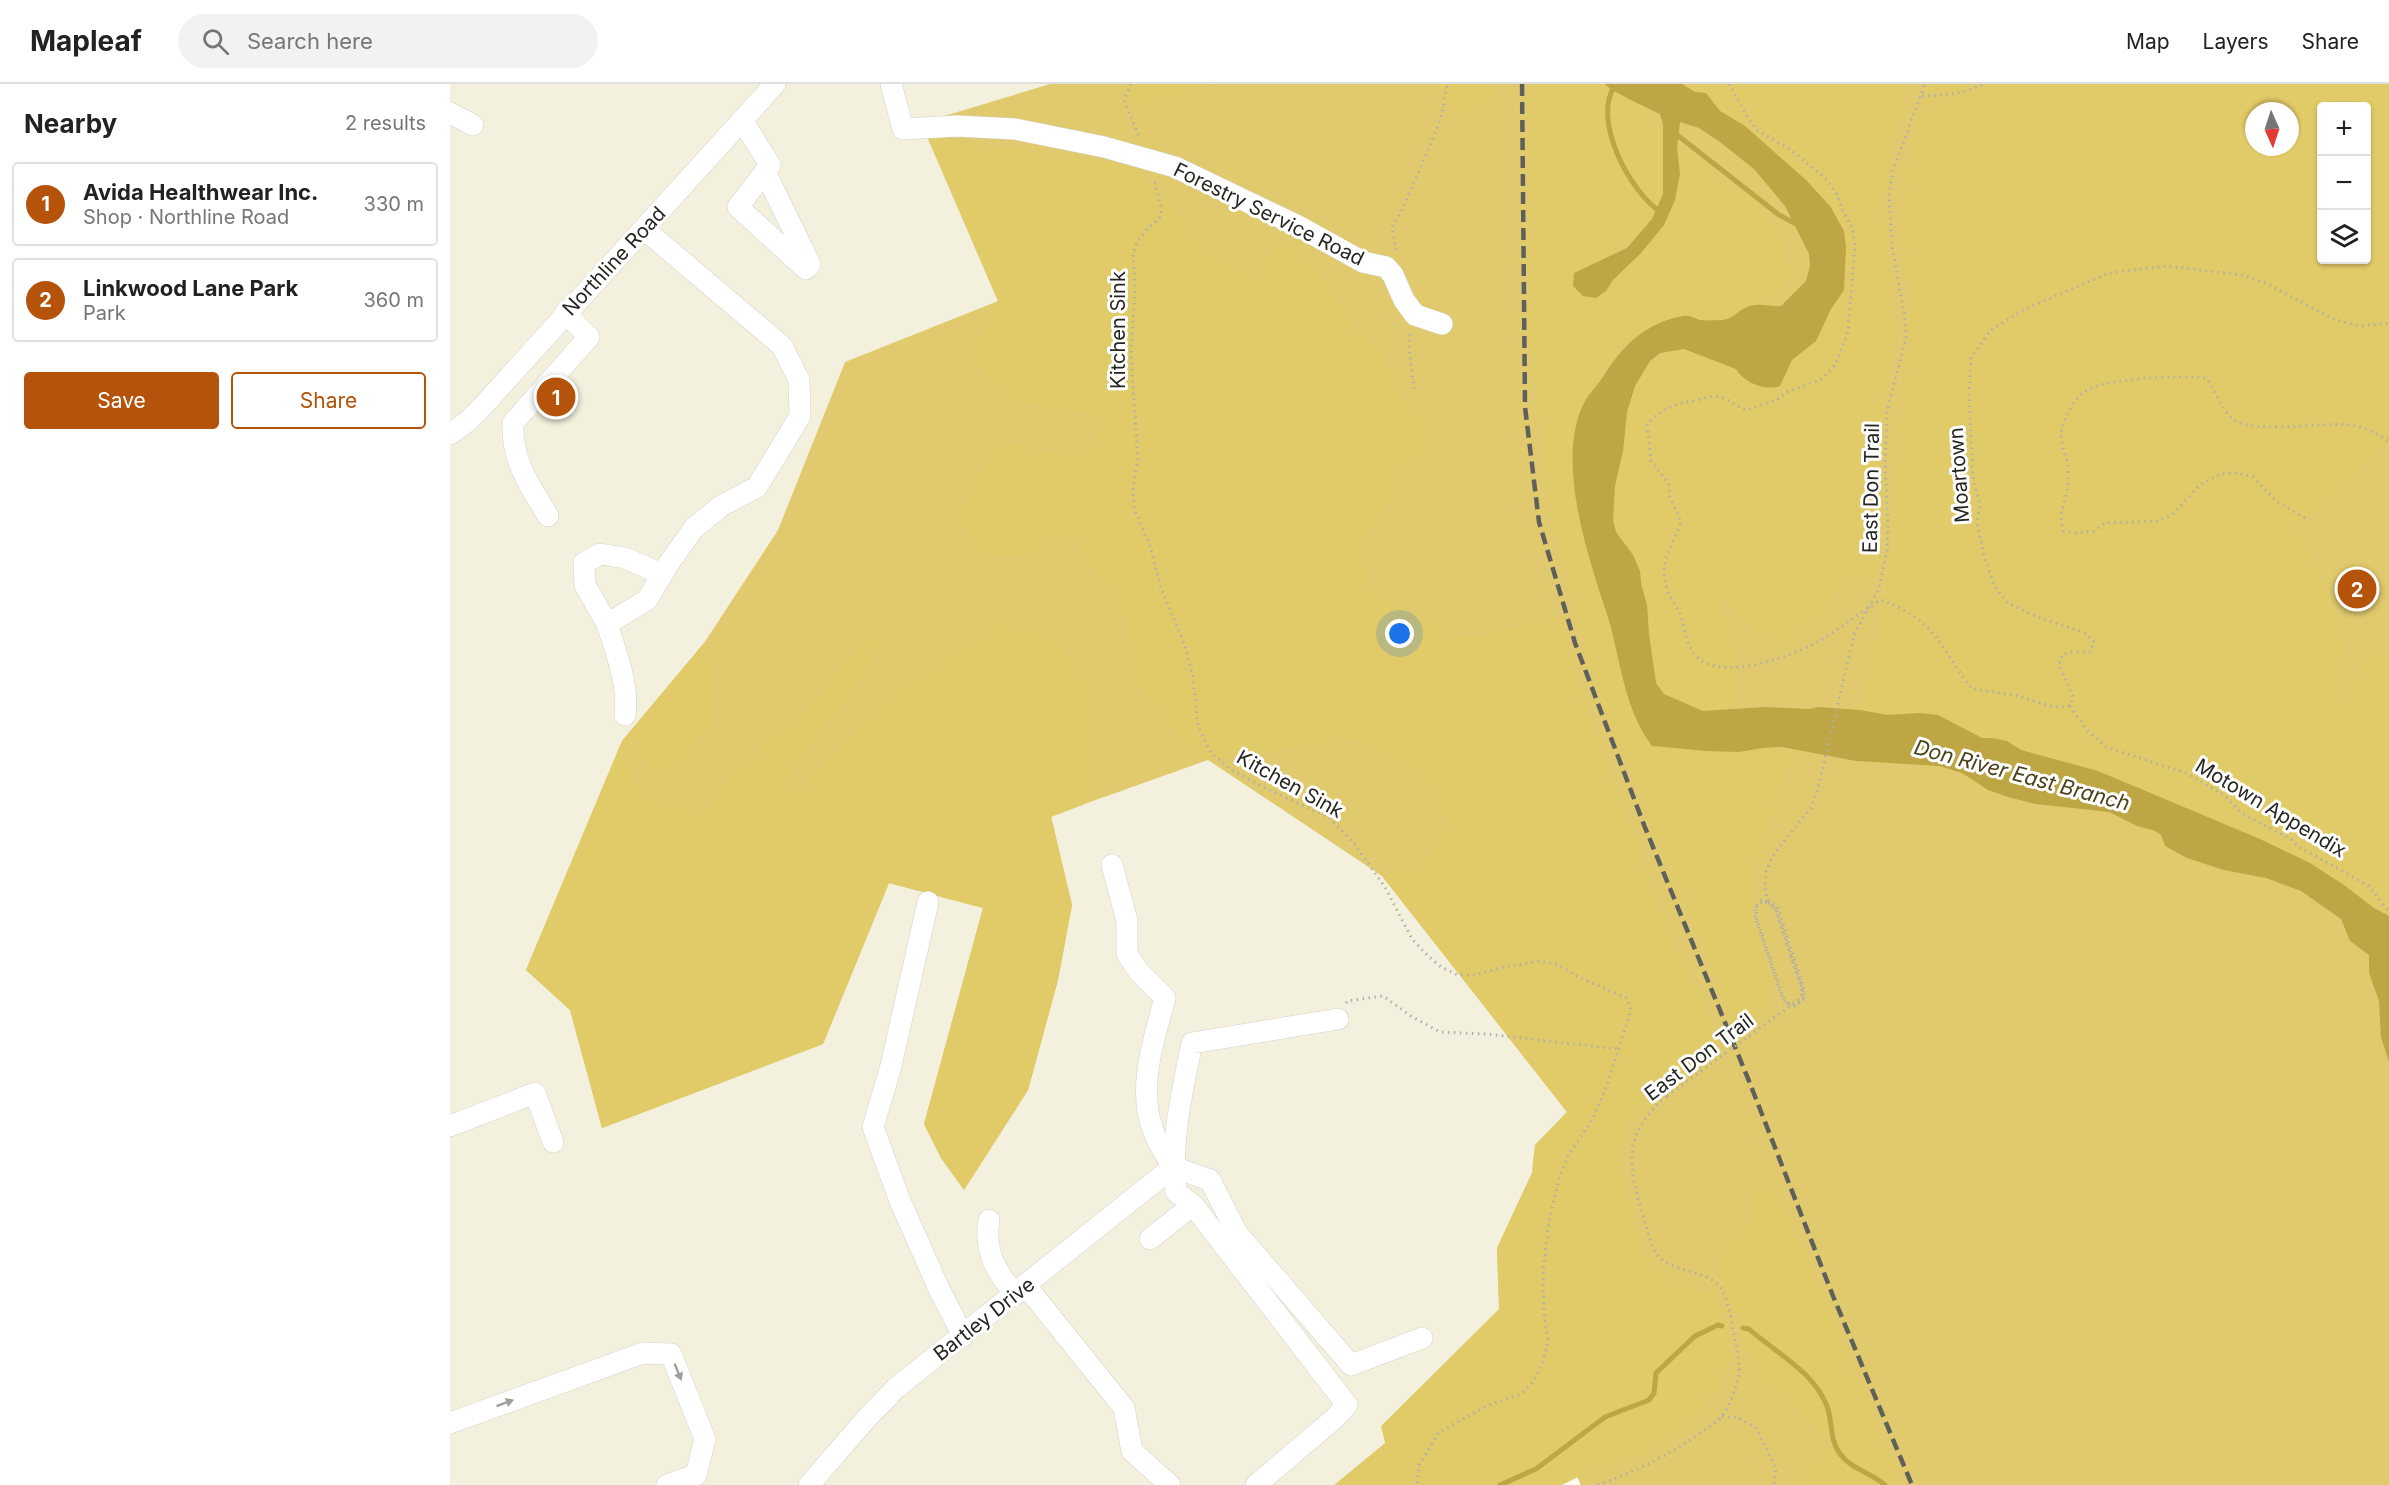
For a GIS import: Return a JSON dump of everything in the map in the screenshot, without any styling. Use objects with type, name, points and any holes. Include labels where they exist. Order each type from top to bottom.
[{"type":"street","name":"Forestry Service Road","points":[[891,84],[903,129],[957,126],[1015,129],[1104,147],[1176,167],[1288,221],[1363,262],[1381,265],[1393,275],[1411,311]]},
{"type":"street","name":"Northline Road","points":[[450,434],[468,421],[565,313],[645,230],[772,85]]},
{"type":"street","points":[[450,113],[473,125]]},
{"type":"street","points":[[742,120],[770,165],[765,172]]},
{"type":"street","points":[[607,624],[647,600],[694,528],[721,506],[757,487],[800,416],[799,380],[782,346],[645,230]]},
{"type":"street","points":[[1411,311],[1420,318],[1442,324]]},
{"type":"street","points":[[548,516],[518,463],[512,438],[513,423],[590,337],[565,313]]},
{"type":"street","points":[[491,396],[513,423]]},
{"type":"street","points":[[625,715],[627,701],[618,657],[607,624],[585,585],[584,563],[600,554],[625,558],[662,574]]},
{"type":"street","points":[[1112,865],[1127,921],[1128,954],[1139,972],[1165,998],[1152,1052],[1146,1099],[1153,1131],[1173,1167],[1210,1180],[1237,1233],[1351,1365],[1422,1338]]},
{"type":"street","points":[[928,902],[894,1053],[873,1127],[905,1211],[963,1336]]},
{"type":"street","points":[[1256,1485],[1335,1418],[1347,1404],[1193,1205],[1176,1192],[1173,1167],[1180,1103],[1192,1043],[1338,1018]]},
{"type":"street","points":[[450,1126],[535,1093],[553,1142]]},
{"type":"street","name":"Bartley Drive","points":[[809,1485],[896,1388],[1173,1167]]},
{"type":"street","points":[[1150,1239],[1193,1205]]},
{"type":"street","points":[[989,1220],[987,1238],[993,1263],[1005,1283],[1021,1290],[1124,1408],[1132,1451],[1170,1485]]},
{"type":"street","points":[[450,1423],[643,1353],[671,1354],[705,1439],[696,1476],[667,1485]]},
{"type":"path","name":"Kitchen Sink","points":[[1131,84],[1124,100],[1148,159],[1162,210],[1159,219],[1137,242],[1132,254],[1135,289],[1131,356],[1138,460],[1133,486],[1134,508],[1150,546],[1161,588],[1184,643],[1193,677],[1198,726],[1211,753],[1229,768],[1261,786],[1330,818],[1344,832],[1385,887],[1412,939],[1441,967],[1458,975],[1475,975],[1540,961],[1559,965],[1580,978],[1627,998],[1631,1010],[1593,1119],[1568,1156],[1559,1179],[1549,1221],[1543,1272],[1544,1313],[1548,1341],[1543,1362],[1534,1381],[1521,1394],[1491,1404],[1439,1432],[1419,1465],[1417,1485]]},
{"type":"path","points":[[1381,265],[1386,264],[1396,254],[1392,227],[1402,210],[1442,115],[1447,84]]},
{"type":"path","points":[[1729,84],[1757,130],[1791,150],[1825,178],[1836,192],[1852,227],[1856,244],[1848,332],[1835,365],[1822,379],[1787,392],[1777,400],[1744,410],[1720,397],[1684,401],[1670,405],[1654,416],[1647,425],[1651,461],[1669,484],[1670,497],[1681,522],[1677,536],[1664,557],[1667,589],[1682,618],[1691,649],[1700,660],[1713,666],[1745,666],[1798,651],[1823,639],[1881,600],[1896,605],[1918,619],[1940,640],[1972,689],[2014,695],[2054,707],[2070,706]]},
{"type":"path","name":"East Don Trail","points":[[1722,1416],[1738,1378],[1736,1347],[1729,1310],[1719,1286],[1693,1271],[1672,1266],[1659,1256],[1652,1244],[1632,1176],[1634,1143],[1638,1128],[1646,1116],[1667,1096],[1788,1010],[1794,1004],[1802,998],[1802,990],[1774,909],[1770,904],[1767,903],[1761,900],[1755,907],[1755,917],[1782,997],[1786,1003],[1795,1006],[1803,998],[1803,990],[1776,909],[1771,902],[1767,901],[1763,901],[1756,908],[1756,917],[1783,997],[1788,1003],[1797,1005],[1804,999],[1804,989],[1778,908],[1767,899],[1766,872],[1771,859],[1811,808],[1818,788],[1854,635],[1879,588],[1887,550],[1884,459],[1887,411],[1906,338],[1905,318],[1892,246],[1889,195],[1893,170],[1925,84]]},
{"type":"path","points":[[1922,96],[1953,94],[1976,89],[1984,84]]},
{"type":"path","name":"Moartown","points":[[2070,706],[2073,697],[2059,665],[2062,655],[2072,652],[2090,652],[2094,642],[2085,633],[2035,616],[2008,603],[1995,587],[1983,556],[1977,522],[1980,504],[1973,480],[1969,396],[1971,358],[1991,330],[2025,309],[2109,273],[2167,266],[2241,275],[2266,283],[2333,319],[2359,326],[2389,323]]},
{"type":"path","points":[[1411,311],[1409,348],[1414,389]]},
{"type":"path","points":[[2305,518],[2276,501],[2253,477],[2238,473],[2220,474],[2201,484],[2172,515],[2158,521],[2105,523],[2094,531],[2077,534],[2064,531],[2060,523],[2061,509],[2068,490],[2068,468],[2061,430],[2069,409],[2089,388],[2117,381],[2185,375],[2206,378],[2215,390],[2223,410],[2236,422],[2257,425],[2349,425],[2372,430],[2388,441]]},
{"type":"path","name":"Motown Appendix","points":[[2070,706],[2086,729],[2106,747],[2186,773],[2224,795],[2243,814],[2291,839],[2299,847],[2369,886],[2389,912]]},
{"type":"path","points":[[1338,1018],[1347,1000],[1383,996],[1411,1016],[1440,1032],[1486,1034],[1618,1049]]},
{"type":"path","points":[[1598,1485],[1634,1472],[1666,1456],[1722,1416],[1739,1418],[1756,1428],[1776,1468],[1774,1485]]},
{"type":"shaded area","points":[[450,84],[1050,84],[922,123],[999,301],[845,362],[778,530],[704,643],[622,741],[526,970],[570,1010],[602,1128],[823,1044],[889,882],[983,908],[924,1124],[941,1158],[964,1190],[1072,905],[1051,816],[1208,760],[1382,876],[1567,1112],[1535,1145],[1532,1173],[1497,1248],[1499,1309],[1381,1426],[1385,1443],[1334,1485],[450,1485]]},
{"type":"shaded area","points":[[1050,84],[2389,84],[2389,1485],[1581,1485],[1499,1309],[1497,1248],[1532,1173],[1535,1145],[1567,1112],[1382,876],[1208,760],[1051,816],[1072,905],[1058,980],[1028,1090],[964,1190],[941,1158],[924,1124],[983,908],[889,883],[823,1044],[602,1128],[570,1010],[526,970],[622,741],[704,643],[778,530],[845,362],[998,301],[921,123]]},
{"type":"shaded area","points":[[1121,84],[1217,84],[1136,105],[1120,87]]},
{"type":"shaded area","points":[[1432,84],[1498,84],[1498,94],[1459,114]]},
{"type":"shaded area","points":[[1529,84],[1605,84],[1611,91],[1631,98],[1664,131],[1665,181],[1657,210],[1640,234],[1630,243],[1578,270],[1573,286],[1583,296],[1606,291],[1613,280],[1641,253],[1664,225],[1675,200],[1680,174],[1678,143],[1747,195],[1780,233],[1787,260],[1789,280],[1774,297],[1748,306],[1728,319],[1700,320],[1646,330],[1627,343],[1586,400],[1572,457],[1578,510],[1616,643],[1626,691],[1641,731],[1652,746],[1739,752],[1763,748],[1794,749],[1749,878],[1755,897],[1748,906],[1771,982],[1762,1018],[1741,1034],[1602,702],[1555,531],[1530,336]]},
{"type":"shaded area","points":[[1682,84],[1908,84],[1885,180],[1883,219],[1896,342],[1884,390],[1880,464],[1882,527],[1878,570],[1842,583],[1824,608],[1792,637],[1760,640],[1729,603],[1723,598],[1717,603],[1730,632],[1739,678],[1735,710],[1692,709],[1670,698],[1662,691],[1654,674],[1647,602],[1641,585],[1640,571],[1618,533],[1612,511],[1613,494],[1632,395],[1654,359],[1668,351],[1684,349],[1721,362],[1760,385],[1772,388],[1780,386],[1789,364],[1816,341],[1831,309],[1842,295],[1846,285],[1846,248],[1844,231],[1806,180],[1745,126],[1720,111],[1706,93],[1695,92]]},
{"type":"shaded area","points":[[1929,84],[2389,84],[2389,441],[2296,526],[2325,588],[2344,652],[2332,683],[2334,698],[2339,703],[2348,706],[2355,691],[2358,670],[2362,664],[2378,652],[2389,656],[2389,916],[2310,863],[2260,839],[2098,771],[2021,750],[2007,741],[1982,738],[1938,715],[1920,713],[1888,715],[1860,710],[1883,612],[1895,513],[1911,297],[1901,216],[1914,132]]},
{"type":"shaded area","points":[[927,135],[1005,148],[1077,156],[1133,168],[1145,181],[1155,186],[1189,232],[1235,266],[1256,278],[1277,242],[1310,263],[1354,327],[1380,350],[1399,399],[1423,421],[1420,455],[1397,473],[1385,508],[1359,545],[1369,583],[1400,607],[1450,636],[1481,637],[1558,615],[1584,705],[1668,937],[1703,1005],[1720,1047],[1662,1085],[1634,1110],[1624,1126],[1620,1145],[1619,1166],[1629,1210],[1646,1261],[1673,1285],[1714,1293],[1725,1324],[1730,1355],[1716,1391],[1691,1419],[1643,1454],[1606,1463],[1562,1485],[1334,1485],[1385,1443],[1381,1426],[1499,1309],[1497,1248],[1532,1173],[1535,1145],[1567,1112],[1382,876],[1425,861],[1448,824],[1436,785],[1353,739],[1208,760],[1177,732],[1140,686],[1123,606],[1066,531],[1026,554],[985,557],[958,515],[1000,441],[1074,458],[1098,440],[1086,412],[1019,403],[971,360],[998,301]]},
{"type":"shaded area","points":[[996,621],[1049,636],[1091,687],[1084,738],[1085,804],[1051,817],[1072,905],[1058,980],[1028,1090],[964,1190],[941,1158],[924,1124],[983,908],[889,883],[823,1044],[602,1128],[570,1010],[526,970],[622,741],[704,643],[712,677],[711,722],[687,754],[659,772],[622,742],[639,800],[706,816],[729,776],[824,694],[846,659],[888,625],[849,699],[818,731],[779,787],[797,792],[873,712]]},
{"type":"shaded area","points":[[1772,1187],[1799,1241],[1877,1424],[1897,1485],[1797,1485],[1836,1442],[1819,1434],[1794,1403],[1768,1387],[1750,1355],[1720,1265],[1725,1251],[1754,1220],[1750,1196]]},
{"type":"water","name":"Don River East Branch","points":[[1605,84],[1682,84],[1695,92],[1706,93],[1720,111],[1745,126],[1806,180],[1830,206],[1844,231],[1846,248],[1844,290],[1831,309],[1816,341],[1792,360],[1780,386],[1755,385],[1736,369],[1684,349],[1660,353],[1650,361],[1635,386],[1627,412],[1623,451],[1615,486],[1613,520],[1616,532],[1633,555],[1640,571],[1647,605],[1656,683],[1664,694],[1703,711],[1765,707],[1809,709],[1818,707],[1888,715],[1920,713],[1938,715],[1982,738],[2007,741],[2021,750],[2098,771],[2260,839],[2310,863],[2389,916],[2389,1062],[2381,1037],[2379,1001],[2369,973],[2369,955],[2350,941],[2341,919],[2301,891],[2266,878],[2224,870],[2187,858],[2165,846],[2161,835],[2155,831],[2137,826],[2109,812],[2036,804],[2011,798],[1988,790],[1962,773],[1939,766],[1856,761],[1782,747],[1739,752],[1652,746],[1642,731],[1629,699],[1612,631],[1584,537],[1574,480],[1573,452],[1576,426],[1588,396],[1618,355],[1646,330],[1669,319],[1683,316],[1702,320],[1722,320],[1750,306],[1781,306],[1806,281],[1810,266],[1809,254],[1785,206],[1754,169],[1699,128],[1680,122],[1677,148],[1680,174],[1675,200],[1664,225],[1641,253],[1613,280],[1606,291],[1596,298],[1583,296],[1573,286],[1574,273],[1627,248],[1652,219],[1663,194],[1663,125],[1660,114],[1621,95]]},
{"type":"waterway","points":[[1616,84],[1609,98],[1608,116],[1617,154],[1638,189],[1662,213]]},
{"type":"waterway","points":[[1676,134],[1779,215],[1798,225]]},
{"type":"waterway","points":[[1500,1485],[1536,1469],[1605,1417],[1649,1400],[1654,1393],[1656,1373],[1695,1336],[1718,1325],[1722,1326]]},
{"type":"waterway","points":[[1743,1328],[1749,1329],[1813,1383],[1827,1406],[1834,1442],[1840,1454],[1885,1485]]},
{"type":"railway","points":[[1522,84],[1525,407],[1539,522],[1575,643],[1644,825],[1749,1081],[1833,1296],[1912,1485]]},
{"type":"place","name":"Avida Healthwear Inc.","points":[[556,397]]},
{"type":"place","name":"Linkwood Lane Park","points":[[2357,589]]}]
